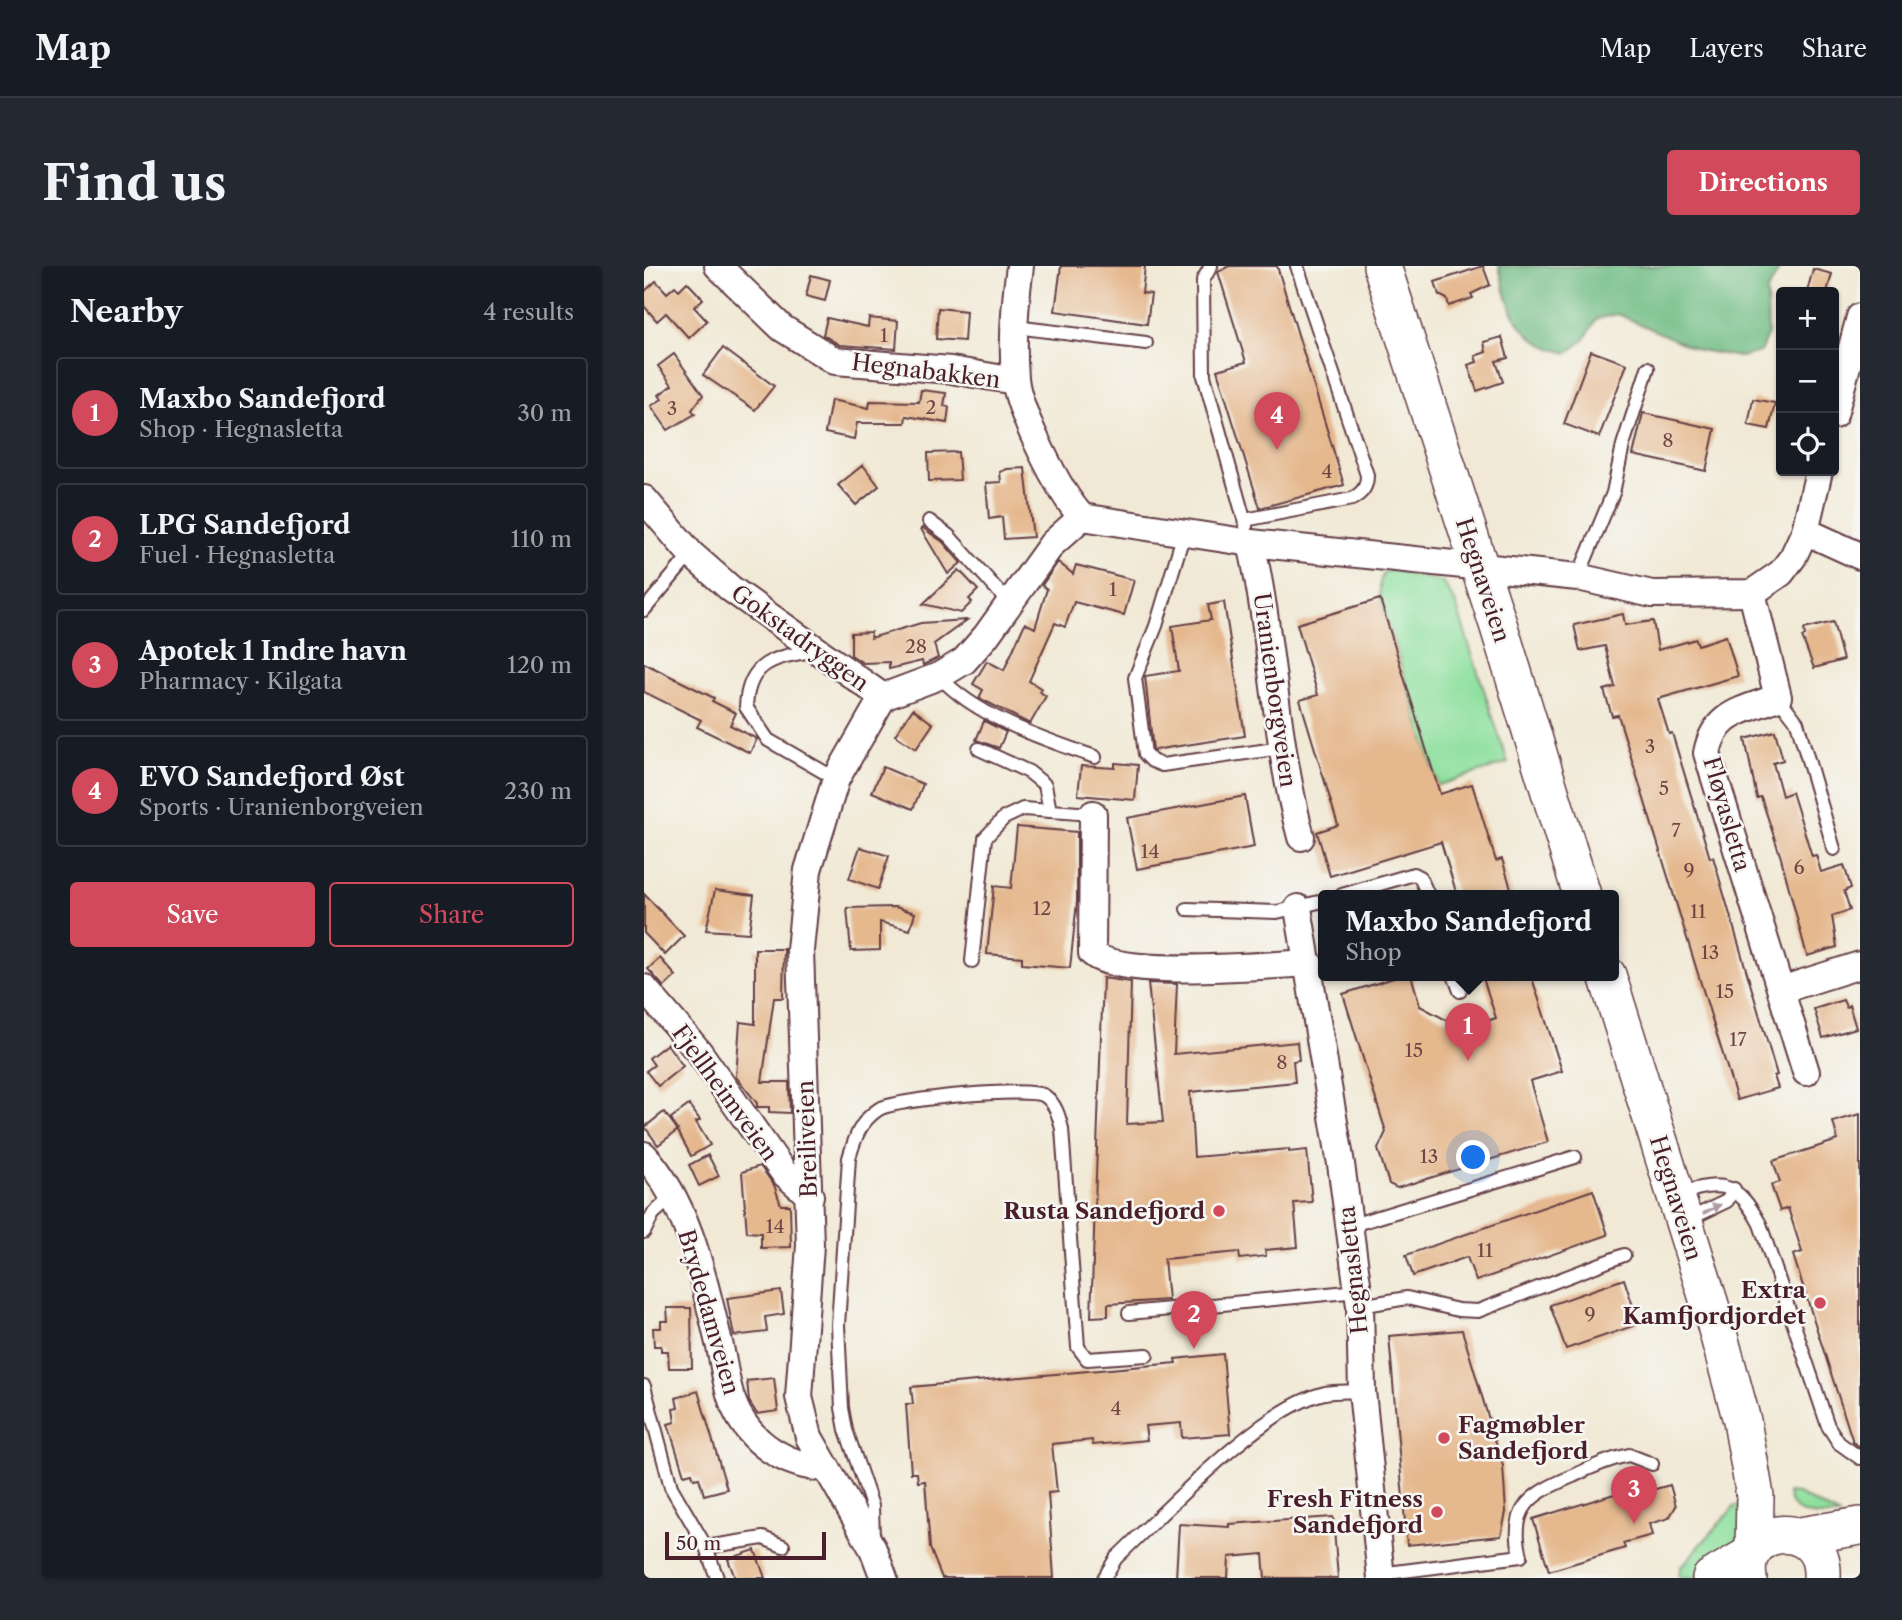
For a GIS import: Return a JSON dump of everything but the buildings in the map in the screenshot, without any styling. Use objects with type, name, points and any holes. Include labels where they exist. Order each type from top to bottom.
[{"type":"main road","name":"Hegnaveien","points":[[1382,266],[1480,567],[1580,890]]},
{"type":"main road","name":"Hegnaveien","points":[[1609,981],[1742,1421],[1755,1496],[1751,1561]]},
{"type":"main road","name":"Hegnaveien","points":[[1742,1421],[1762,1454],[1773,1491],[1798,1536],[1811,1544],[1819,1555],[1823,1578]]},
{"type":"main road","points":[[1711,1578],[1751,1561],[1763,1539],[1773,1535],[1798,1536],[1860,1526]]},
{"type":"main road","points":[[1823,1578],[1860,1550]]},
{"type":"street","name":"Hegnabakken","points":[[718,266],[782,328],[835,361],[951,370],[1015,382],[1042,450],[1066,500],[1082,517]]},
{"type":"street","points":[[1015,382],[1015,327],[1020,266]]},
{"type":"street","points":[[1835,413],[1860,317]]},
{"type":"street","points":[[1082,517],[1184,533],[1248,531],[1480,567],[1578,577],[1652,594],[1752,593],[1781,573],[1793,557],[1805,531],[1818,476]]},
{"type":"street","name":"Gokstadryggen","points":[[644,499],[691,554],[731,589],[883,697],[939,676],[964,661],[1052,544],[1082,517]]},
{"type":"street","name":"Uranienborgveien","points":[[1248,531],[1262,593],[1282,748],[1301,837]]},
{"type":"street","points":[[1805,531],[1860,556]]},
{"type":"street","points":[[1752,593],[1778,697]]},
{"type":"street","name":"Breiliveien","points":[[883,697],[836,779],[808,870],[800,950],[810,1196],[800,1397],[809,1437],[873,1549],[884,1578]]},
{"type":"street","name":"Fløyasletta","points":[[1778,697],[1724,718],[1711,733],[1707,753],[1806,1072]]},
{"type":"street","points":[[1093,814],[1092,953],[1100,961],[1164,969],[1316,961]]},
{"type":"street","name":"Hegnasletta","points":[[1310,904],[1316,961]]},
{"type":"street","points":[[1781,990],[1860,965]]},
{"type":"street","name":"Hegnasletta","points":[[1318,981],[1359,1299],[1362,1391],[1381,1576]]},
{"type":"street","name":"Fjellheimveien","points":[[644,988],[699,1052],[784,1173],[810,1196]]},
{"type":"street","name":"Brydedamveien","points":[[644,1155],[657,1169],[673,1196],[704,1284],[729,1393],[739,1415],[750,1431],[789,1462],[800,1466],[825,1468]]},
{"type":"lane","points":[[1211,266],[1203,280],[1204,376],[1248,531],[1352,499],[1363,492],[1367,483],[1367,475],[1297,266]]},
{"type":"lane","points":[[1015,327],[1146,343]]},
{"type":"lane","points":[[1578,577],[1613,493],[1623,445],[1648,368]]},
{"type":"lane","points":[[929,521],[948,536],[1009,604]]},
{"type":"lane","points":[[1184,533],[1156,626],[1135,678],[1145,754],[1162,765],[1282,748]]},
{"type":"lane","points":[[644,610],[691,554]]},
{"type":"lane","points":[[817,650],[781,656],[765,663],[752,678],[746,708],[768,740],[836,779]]},
{"type":"lane","points":[[939,676],[952,691],[1027,732],[1095,757]]},
{"type":"lane","points":[[1778,697],[1797,722],[1835,849]]},
{"type":"lane","points":[[979,749],[1029,772],[1045,785],[1050,811]]},
{"type":"lane","points":[[972,961],[985,838],[1003,818],[1023,809],[1093,814]]},
{"type":"lane","points":[[1359,890],[1415,874],[1420,877],[1426,890]]},
{"type":"lane","points":[[1187,909],[1277,912],[1310,904]]},
{"type":"lane","points":[[1456,981],[1460,991]]},
{"type":"lane","points":[[873,1549],[872,1506],[846,1430],[842,1408],[838,1325],[849,1158],[864,1121],[881,1108],[958,1095],[1029,1092],[1044,1095],[1058,1113],[1062,1129],[1078,1347],[1087,1359],[1147,1355]]},
{"type":"lane","points":[[1349,1226],[1575,1157]]},
{"type":"lane","points":[[1679,1208],[1721,1184],[1734,1189],[1750,1205],[1760,1224],[1828,1426],[1839,1443],[1860,1458]]},
{"type":"lane","points":[[1679,1208],[1727,1201],[1734,1189]]},
{"type":"lane","points":[[644,1232],[653,1214],[673,1196]]},
{"type":"lane","points":[[1129,1313],[1407,1298],[1458,1310],[1479,1311],[1624,1255]]},
{"type":"lane","points":[[644,1386],[671,1487],[706,1547],[717,1578]]},
{"type":"lane","points":[[1104,1578],[1116,1559],[1219,1461],[1279,1414],[1325,1393],[1362,1391]]},
{"type":"lane","points":[[1381,1576],[1521,1556],[1517,1531],[1520,1514],[1539,1490],[1629,1455],[1652,1464]]},
{"type":"lane","points":[[706,1547],[763,1538],[783,1546]]},
{"type":"green space","points":[[1499,266],[1781,266],[1767,292],[1768,334],[1760,352],[1740,357],[1698,350],[1618,314],[1596,319],[1585,339],[1568,353],[1551,348],[1527,333],[1518,322],[1507,297]]},
{"type":"green space","points":[[1393,570],[1443,582],[1455,602],[1508,763],[1438,785],[1380,599],[1380,582],[1384,572]]},
{"type":"green space","points":[[1788,1493],[1798,1494],[1840,1516],[1815,1516],[1800,1512],[1794,1508]]},
{"type":"green space","points":[[1741,1505],[1745,1524],[1733,1549],[1696,1578],[1679,1578],[1680,1568],[1734,1507]]},
{"type":"place","name":"EVO Sandefjord Øst","points":[[1277,450]]},
{"type":"place","name":"Maxbo Sandefjord","points":[[1468,1061]]},
{"type":"place","name":"Rusta Sandefjord","points":[[1219,1211]]},
{"type":"place","name":"Extra Kamfjordjordet","points":[[1820,1303]]},
{"type":"place","name":"LPG Sandefjord","points":[[1194,1349]]},
{"type":"place","name":"Fagmøbler Sandefjord","points":[[1444,1438]]},
{"type":"place","name":"Fresh Fitness Sandefjord","points":[[1437,1512]]},
{"type":"place","name":"Apotek 1 Indre havn","points":[[1634,1524]]}]
